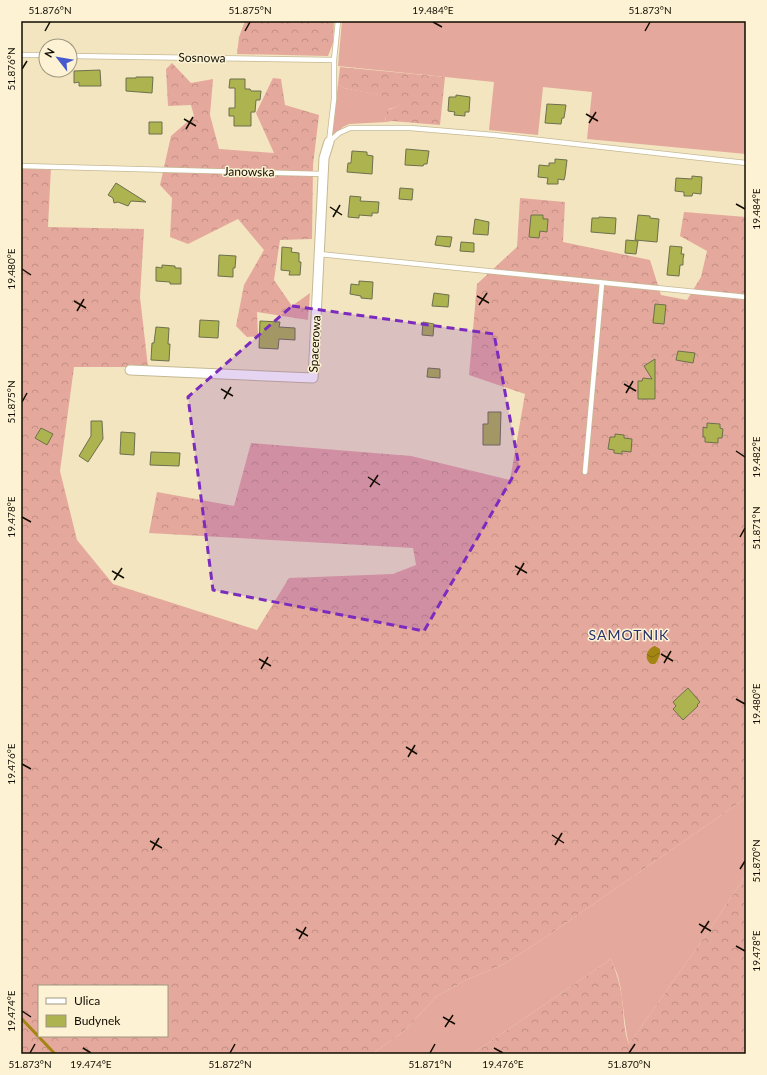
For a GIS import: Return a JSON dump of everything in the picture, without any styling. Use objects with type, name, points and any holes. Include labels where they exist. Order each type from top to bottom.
[{"type":"street","points":[[323,174],[324,158],[329,142]]},
{"type":"street","name":"Spacerowa","points":[[130,370],[313,378],[323,174]]},
{"type":"lane","points":[[329,142],[334,99],[334,60],[338,21]]},
{"type":"lane","points":[[21,55],[38,55]]},
{"type":"lane","name":"Sosnowa","points":[[78,56],[334,60]]},
{"type":"lane","points":[[329,142],[339,133],[350,128],[410,128],[502,136],[746,163]]},
{"type":"lane","name":"Janowska","points":[[21,166],[323,174]]},
{"type":"lane","points":[[319,254],[602,284],[656,287],[746,297]]},
{"type":"lane","points":[[585,472],[602,284]]},
{"type":"highlighted area","points":[[292,306],[494,334],[519,466],[424,631],[213,590],[188,397]]},
{"type":"green space","points":[[245,21],[334,21],[333,43],[328,56],[237,54],[239,37]]},
{"type":"green space","points":[[342,21],[746,21],[746,154],[587,139],[592,92],[543,87],[538,135],[489,130],[494,82],[338,66]]},
{"type":"green space","points":[[172,63],[191,83],[213,79],[210,115],[219,149],[274,153],[256,113],[273,78],[281,79],[285,105],[319,115],[313,165],[312,239],[280,240],[274,280],[292,306],[310,293],[308,320],[257,312],[258,336],[247,337],[236,326],[244,285],[264,250],[238,219],[188,244],[170,237],[172,198],[160,185],[171,136],[194,116],[191,105],[168,106],[166,69]]},
{"type":"green space","points":[[340,67],[445,77],[440,125],[392,121],[386,122],[385,115],[387,111],[397,107],[399,105],[399,101],[388,97],[344,88],[338,84]]},
{"type":"green space","points":[[338,84],[344,88],[395,98],[399,101],[399,105],[389,109],[385,118],[386,122],[349,124],[332,136]]},
{"type":"green space","points":[[21,166],[51,167],[48,227],[144,229],[140,297],[148,367],[74,367],[60,471],[77,540],[113,584],[257,630],[289,578],[393,574],[416,565],[413,548],[149,533],[157,492],[234,506],[251,443],[411,456],[510,480],[525,394],[469,375],[477,284],[517,247],[520,198],[565,202],[563,242],[650,260],[661,295],[687,300],[701,277],[707,251],[680,236],[684,212],[746,217],[746,798],[543,939],[504,964],[466,980],[437,996],[404,1031],[372,1054],[21,1054]]},
{"type":"green space","points":[[746,798],[746,875],[629,1044],[620,985],[611,959],[472,1054],[372,1054],[404,1031],[437,996],[466,980],[504,964],[543,939]]},
{"type":"green space","points":[[746,875],[746,1054],[472,1054],[611,959],[620,988],[625,1027],[629,1044]]},
{"type":"water","points":[[655,646],[660,649],[660,655],[655,664],[651,664],[647,659],[647,654],[652,647]]},
{"type":"building","points":[[100,70],[101,86],[79,86],[79,82],[74,83],[74,78],[78,78],[78,71]]},
{"type":"building","points":[[153,77],[152,93],[126,91],[126,78]]},
{"type":"building","points":[[230,79],[245,79],[245,89],[250,89],[251,91],[261,91],[260,100],[256,100],[255,112],[251,112],[251,126],[234,126],[234,116],[229,116],[229,108],[235,108],[235,88],[229,88]]},
{"type":"building","points":[[456,95],[470,97],[469,112],[465,112],[465,116],[454,115],[455,112],[448,111],[449,97],[456,97]]},
{"type":"building","points":[[547,104],[566,105],[564,118],[562,118],[561,124],[545,123]]},
{"type":"building","points":[[149,122],[162,122],[162,134],[149,134]]},
{"type":"building","points":[[406,149],[429,151],[427,164],[424,164],[423,166],[405,165]]},
{"type":"building","points":[[352,151],[367,152],[367,155],[373,156],[372,174],[347,172],[348,163],[351,163]]},
{"type":"building","points":[[555,159],[567,160],[564,180],[558,179],[558,184],[547,184],[548,178],[538,177],[539,165],[549,166],[549,163],[555,163]]},
{"type":"building","points":[[692,176],[702,177],[701,194],[693,193],[692,196],[684,196],[684,192],[675,191],[676,178],[692,179]]},
{"type":"building","points":[[116,183],[146,202],[131,201],[128,206],[118,202],[114,203],[113,198],[108,195]]},
{"type":"building","points":[[400,188],[413,189],[412,200],[399,199]]},
{"type":"building","points":[[350,196],[361,197],[360,201],[379,202],[378,213],[372,213],[372,216],[359,215],[359,218],[348,217]]},
{"type":"building","points":[[531,215],[543,215],[543,219],[548,219],[547,232],[540,231],[539,238],[529,237]]},
{"type":"building","points":[[638,215],[650,216],[650,218],[659,219],[657,242],[635,240]]},
{"type":"building","points":[[592,218],[616,218],[615,234],[591,232]]},
{"type":"building","points":[[475,219],[489,222],[488,235],[473,234]]},
{"type":"building","points":[[437,236],[452,237],[450,247],[435,245]]},
{"type":"building","points":[[626,240],[638,241],[636,254],[625,253]]},
{"type":"building","points":[[461,242],[474,243],[474,252],[460,251]]},
{"type":"building","points":[[670,246],[682,247],[681,254],[684,254],[683,265],[680,265],[679,276],[667,275]]},
{"type":"building","points":[[282,247],[292,248],[291,252],[299,253],[299,262],[301,262],[300,275],[289,275],[290,271],[281,270]]},
{"type":"building","points":[[219,255],[236,256],[235,268],[233,268],[233,277],[218,276]]},
{"type":"building","points":[[162,265],[181,268],[181,284],[170,284],[170,282],[156,281],[156,267],[162,268]]},
{"type":"building","points":[[359,281],[373,282],[372,299],[361,298],[361,296],[350,294],[351,284],[359,285]]},
{"type":"building","points":[[434,293],[449,295],[448,307],[432,306]]},
{"type":"building","points":[[655,304],[666,305],[664,324],[653,323]]},
{"type":"building","points":[[200,320],[219,321],[218,338],[199,337]]},
{"type":"building","points":[[260,321],[280,322],[279,327],[295,328],[295,340],[279,339],[278,349],[259,348]]},
{"type":"building","points":[[423,322],[434,324],[433,336],[422,335]]},
{"type":"building","points":[[156,327],[169,328],[169,361],[151,360],[152,343],[154,343]]},
{"type":"building","points":[[678,351],[695,353],[693,363],[676,360]]},
{"type":"building","points":[[655,359],[655,399],[638,399],[638,381],[642,381],[643,378],[652,379],[644,366]]},
{"type":"building","points":[[428,368],[440,369],[440,378],[427,377]]},
{"type":"building","points":[[488,412],[501,412],[500,445],[483,445],[483,424],[488,424]]},
{"type":"building","points":[[91,421],[102,421],[103,439],[88,462],[79,456],[91,436]]},
{"type":"building","points":[[707,423],[720,424],[720,428],[723,429],[722,438],[718,438],[718,443],[705,442],[705,437],[703,437],[703,427],[707,428]]},
{"type":"building","points":[[41,428],[53,434],[47,445],[35,438]]},
{"type":"building","points":[[121,432],[135,433],[134,455],[120,454]]},
{"type":"building","points":[[615,434],[624,435],[624,438],[632,439],[631,452],[622,451],[622,454],[614,453],[614,450],[608,449],[610,437],[615,437]]},
{"type":"building","points":[[151,452],[180,453],[179,466],[150,465]]},
{"type":"building","points":[[688,688],[700,702],[697,705],[698,706],[683,720],[673,709],[676,706],[673,702]]},
{"type":"waterway","points":[[21,1018],[38,1036]]},
{"type":"waterway","points":[[39,1037],[55,1054]]},
{"type":"district","name":"SAMOTNIK","points":[[629,635]]}]
